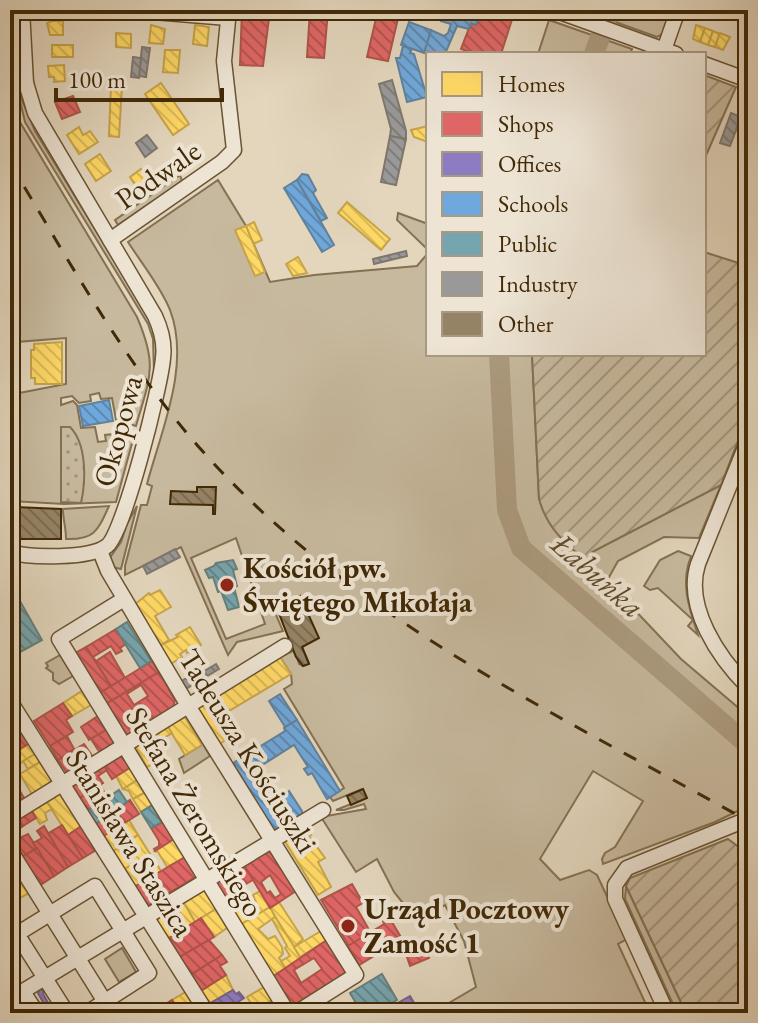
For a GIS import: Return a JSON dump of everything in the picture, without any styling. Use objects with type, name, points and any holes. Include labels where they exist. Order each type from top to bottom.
[{"type":"street","name":"Okopowa","points":[[22,10],[26,83],[40,124],[155,316],[164,352],[123,517],[111,542],[100,551]]},
{"type":"street","points":[[67,11],[91,10]]},
{"type":"street","points":[[129,10],[228,14]]},
{"type":"street","points":[[560,11],[670,52],[678,10]]},
{"type":"street","name":"Podwale","points":[[110,240],[222,162],[234,150],[224,61],[228,14]]},
{"type":"street","points":[[706,65],[748,80]]},
{"type":"street","points":[[10,74],[26,83]]},
{"type":"street","points":[[748,440],[698,564],[694,586],[715,647],[730,669],[748,687]]},
{"type":"street","points":[[10,552],[73,555],[100,551]]},
{"type":"street","name":"Tadeusza Kościuszki","points":[[100,551],[124,599],[187,704],[356,975],[296,1013]]},
{"type":"street","name":"Stefana Żeromskiego","points":[[124,599],[59,639],[288,1013]]},
{"type":"street","points":[[10,816],[285,646]]},
{"type":"street","name":"Stanisława Staszica","points":[[10,701],[148,915],[207,1013]]},
{"type":"street","points":[[37,1013],[17,995],[323,810]]},
{"type":"street","points":[[667,1013],[615,899],[616,881],[627,868],[748,819]]},
{"type":"street","points":[[10,850],[109,1007]]},
{"type":"street","points":[[45,1013],[63,1008],[17,934],[95,886],[149,973],[109,1007],[87,1013]]},
{"type":"shaded area","points":[[582,10],[673,10],[665,33],[657,37]]},
{"type":"shaded area","points":[[549,20],[632,49],[631,52],[539,52]]},
{"type":"shaded area","points":[[706,76],[736,87],[706,155]]},
{"type":"shaded area","points":[[10,81],[20,122],[137,317],[148,348],[150,372],[136,426],[116,420],[112,398],[101,399],[99,393],[90,395],[91,401],[79,403],[72,396],[61,398],[61,405],[73,401],[77,405],[81,428],[95,427],[98,442],[106,441],[105,435],[124,433],[134,436],[116,502],[10,503],[10,243],[17,226],[10,211]],"holes":[[[66,338],[66,384],[19,393],[17,342]]]},
{"type":"shaded area","points":[[17,88],[35,131],[151,321],[157,350],[154,374],[153,339],[148,324],[25,122]]},
{"type":"shaded area","points":[[180,175],[182,181],[118,225],[115,220]]},
{"type":"shaded area","points":[[218,180],[246,226],[270,282],[417,266],[426,255],[426,356],[532,356],[539,499],[587,560],[592,552],[721,485],[699,538],[664,537],[618,561],[608,579],[631,599],[628,603],[681,659],[748,716],[748,806],[715,822],[603,864],[605,853],[615,847],[643,801],[593,771],[540,859],[560,880],[589,870],[597,875],[627,939],[618,944],[650,1013],[442,1013],[442,1007],[476,987],[464,941],[445,905],[419,919],[415,918],[394,892],[377,859],[356,872],[321,817],[366,809],[364,804],[336,810],[366,798],[362,789],[333,801],[330,797],[344,788],[284,689],[292,684],[291,674],[280,657],[295,650],[299,664],[309,663],[302,647],[300,596],[273,608],[283,631],[237,642],[228,655],[181,547],[125,575],[141,505],[147,505],[152,486],[147,484],[176,375],[176,331],[170,310],[128,242]],"holes":[[[236,538],[265,624],[226,639],[191,558]]]},
{"type":"shaded area","points":[[398,213],[426,223],[426,248],[397,220]]},
{"type":"shaded area","points":[[706,253],[748,266],[748,415],[721,485],[592,552],[586,561],[552,526],[539,499],[532,356],[706,356]]},
{"type":"shaded area","points":[[61,427],[70,427],[80,443],[84,474],[81,503],[61,502]]},
{"type":"shaded area","points":[[109,506],[94,532],[83,538],[66,539],[63,509]]},
{"type":"shaded area","points":[[137,506],[121,569],[112,567],[109,559],[121,542]]},
{"type":"shaded area","points":[[678,551],[691,556],[686,586],[698,635],[688,626],[693,620],[658,588],[650,590],[644,586],[660,560]]},
{"type":"shaded area","points":[[60,655],[73,676],[59,684],[53,680],[53,673],[46,668],[46,663]]},
{"type":"shaded area","points":[[203,744],[210,756],[184,773],[179,759]]},
{"type":"shaded area","points":[[728,839],[748,854],[748,911],[739,942],[748,967],[748,1013],[686,1013],[626,886],[630,878]]},
{"type":"shaded area","points":[[626,886],[686,1013],[677,1013],[625,899]]},
{"type":"shaded area","points":[[122,948],[136,972],[119,982],[105,959]]},
{"type":"building: Homes","points":[[63,21],[63,35],[50,35],[47,23]]},
{"type":"building: Homes","points":[[151,25],[165,29],[163,44],[149,43]]},
{"type":"building: Homes","points":[[195,25],[209,27],[207,46],[193,44]]},
{"type":"building: Homes","points":[[696,25],[705,28],[700,42],[693,39]]},
{"type":"building: Homes","points":[[705,28],[713,31],[708,45],[700,42]]},
{"type":"building: Homes","points":[[713,31],[720,34],[715,47],[708,45]]},
{"type":"building: Homes","points":[[116,33],[131,34],[131,48],[116,47]]},
{"type":"building: Homes","points":[[720,33],[730,37],[723,50],[715,47]]},
{"type":"building: Homes","points":[[52,45],[73,45],[73,57],[52,57]]},
{"type":"building: Homes","points":[[165,50],[180,50],[178,73],[163,72]]},
{"type":"building: Homes","points":[[64,65],[65,81],[54,82],[54,77],[49,77],[48,66]]},
{"type":"building: Homes","points":[[161,83],[189,124],[173,135],[145,94]]},
{"type":"building: Homes","points":[[111,85],[122,86],[119,137],[109,136]]},
{"type":"building: Homes","points":[[426,126],[426,141],[414,137],[411,130]]},
{"type":"building: Homes","points":[[79,127],[83,135],[90,131],[98,142],[79,154],[67,135]]},
{"type":"building: Homes","points":[[100,154],[111,171],[96,181],[85,164]]},
{"type":"building: Homes","points":[[141,169],[155,189],[143,197],[130,177]]},
{"type":"building: Homes","points":[[347,202],[390,239],[381,250],[338,213]]},
{"type":"building: Homes","points":[[254,222],[262,240],[253,244],[246,226]]},
{"type":"building: Homes","points":[[246,226],[265,272],[255,276],[235,230]]},
{"type":"building: Homes","points":[[298,257],[307,273],[293,276],[286,264]]},
{"type":"building: Homes","points":[[62,342],[62,384],[35,384],[35,378],[31,378],[31,350],[34,350],[34,344]]},
{"type":"building: Homes","points":[[160,590],[171,607],[155,616],[169,640],[159,646],[134,605],[149,593]]},
{"type":"building: Homes","points":[[190,627],[201,645],[187,653],[186,650],[180,654],[182,657],[169,665],[159,646]]},
{"type":"building: Homes","points":[[280,657],[291,674],[224,714],[236,734],[219,744],[197,706]]},
{"type":"building: Homes","points":[[82,691],[91,705],[72,716],[63,703]]},
{"type":"building: Homes","points":[[10,714],[22,729],[10,737]]},
{"type":"building: Homes","points":[[183,714],[202,745],[185,755],[166,724]]},
{"type":"building: Homes","points":[[166,724],[172,733],[154,744],[149,735]]},
{"type":"building: Homes","points":[[149,735],[162,758],[147,767],[134,744]]},
{"type":"building: Homes","points":[[30,743],[37,753],[19,764],[13,754]]},
{"type":"building: Homes","points":[[37,753],[42,761],[28,769],[23,761]]},
{"type":"building: Homes","points":[[42,761],[54,780],[32,794],[20,774]]},
{"type":"building: Homes","points":[[131,767],[139,779],[123,789],[116,776]]},
{"type":"building: Homes","points":[[139,779],[146,792],[133,799],[129,791],[123,789]]},
{"type":"building: Homes","points":[[62,792],[83,825],[68,835],[47,802]]},
{"type":"building: Homes","points":[[146,792],[154,804],[141,812],[133,799]]},
{"type":"building: Homes","points":[[47,802],[52,809],[45,813],[47,820],[40,824],[32,811]]},
{"type":"building: Homes","points":[[129,820],[138,835],[112,852],[102,837]]},
{"type":"building: Homes","points":[[306,826],[309,836],[325,858],[318,862],[331,887],[318,895],[284,840]]},
{"type":"building: Homes","points":[[138,835],[150,854],[123,870],[112,852]]},
{"type":"building: Homes","points":[[174,839],[185,857],[167,867],[155,851]]},
{"type":"building: Homes","points":[[150,854],[161,871],[134,887],[123,870]]},
{"type":"building: Homes","points":[[11,865],[29,893],[13,902],[10,898]]},
{"type":"building: Homes","points":[[204,890],[216,909],[195,922],[184,903]]},
{"type":"building: Homes","points":[[260,891],[270,907],[240,925],[230,908],[246,898],[253,910],[258,907],[253,895]]},
{"type":"building: Homes","points":[[279,902],[303,939],[294,947],[270,908]]},
{"type":"building: Homes","points":[[184,903],[195,922],[166,940],[155,921]]},
{"type":"building: Homes","points":[[270,907],[275,917],[258,929],[268,939],[275,936],[282,947],[283,954],[279,958],[286,969],[272,977],[240,925]]},
{"type":"building: Homes","points":[[216,909],[227,928],[214,937],[201,918]]},
{"type":"building: Homes","points":[[275,917],[302,959],[286,969],[281,961],[290,956],[272,919]]},
{"type":"building: Homes","points":[[321,931],[327,940],[300,957],[294,947]]},
{"type":"building: Homes","points":[[226,975],[233,990],[207,1005],[199,992]]},
{"type":"building: Homes","points":[[264,987],[272,1000],[255,1010],[247,997]]},
{"type":"building: Homes","points":[[187,991],[201,1013],[180,1013],[172,1000]]},
{"type":"building: Homes","points":[[272,1000],[280,1013],[260,1013],[257,1009]]},
{"type":"building: Shops","points":[[242,10],[270,10],[263,66],[240,65]]},
{"type":"building: Shops","points":[[310,10],[328,10],[324,58],[307,57]]},
{"type":"building: Shops","points":[[378,10],[400,10],[388,61],[367,57]]},
{"type":"building: Shops","points":[[482,10],[515,10],[502,52],[461,49],[471,23],[476,25]]},
{"type":"building: Shops","points":[[73,96],[80,112],[62,119],[55,102]]},
{"type":"building: Shops","points":[[116,629],[126,644],[120,648],[122,651],[116,654],[111,646],[93,657],[96,661],[110,652],[125,678],[111,686],[86,647]]},
{"type":"building: Shops","points":[[86,647],[111,686],[100,693],[75,653]]},
{"type":"building: Shops","points":[[152,661],[159,672],[106,704],[100,693]]},
{"type":"building: Shops","points":[[159,672],[175,700],[173,708],[127,735],[106,704]],"holes":[[[141,685],[148,696],[134,705],[127,694]]]},
{"type":"building: Shops","points":[[63,703],[72,716],[66,720],[73,732],[50,746],[34,721]]},
{"type":"building: Shops","points":[[98,716],[106,730],[89,740],[81,727]]},
{"type":"building: Shops","points":[[22,729],[30,743],[10,755],[10,737]]},
{"type":"building: Shops","points":[[106,730],[114,742],[100,753],[91,739]]},
{"type":"building: Shops","points":[[67,736],[74,749],[58,760],[50,746]]},
{"type":"building: Shops","points":[[84,744],[93,757],[67,773],[58,760]]},
{"type":"building: Shops","points":[[122,751],[131,767],[112,779],[102,763]]},
{"type":"building: Shops","points":[[102,763],[107,770],[98,776],[103,783],[78,799],[68,785]]},
{"type":"building: Shops","points":[[100,785],[108,798],[86,812],[78,799]]},
{"type":"building: Shops","points":[[17,786],[24,798],[10,807],[10,790]]},
{"type":"building: Shops","points":[[130,800],[139,814],[102,837],[94,825]]},
{"type":"building: Shops","points":[[32,811],[36,818],[23,826],[18,819]]},
{"type":"building: Shops","points":[[18,819],[23,826],[16,831],[20,838],[28,834],[37,848],[22,857],[10,838],[10,825]]},
{"type":"building: Shops","points":[[164,821],[174,839],[155,851],[159,841],[151,828]]},
{"type":"building: Shops","points":[[62,825],[83,858],[68,867],[47,834]]},
{"type":"building: Shops","points":[[83,825],[98,849],[83,858],[68,835]]},
{"type":"building: Shops","points":[[44,826],[68,867],[54,876],[33,843],[42,838],[37,831]]},
{"type":"building: Shops","points":[[37,848],[54,876],[39,886],[22,857]]},
{"type":"building: Shops","points":[[269,850],[296,891],[270,908],[244,865]],"holes":[[[270,875],[281,894],[275,898],[270,891],[267,893],[261,882]]]},
{"type":"building: Shops","points":[[185,857],[197,876],[146,907],[134,887]]},
{"type":"building: Shops","points":[[244,865],[253,880],[237,889],[246,898],[230,908],[215,883]]},
{"type":"building: Shops","points":[[352,884],[363,903],[356,907],[368,928],[364,931],[367,935],[349,946],[321,900]]},
{"type":"building: Shops","points":[[389,917],[402,939],[359,965],[348,946],[384,924],[383,921]]},
{"type":"building: Shops","points":[[201,918],[214,937],[178,958],[166,940]]},
{"type":"building: Shops","points":[[209,940],[222,955],[189,976],[178,958]]},
{"type":"building: Shops","points":[[327,940],[346,973],[291,1007],[272,977]],"holes":[[[314,958],[322,969],[301,983],[294,970]]]},
{"type":"building: Shops","points":[[425,949],[429,958],[410,966],[407,957]]},
{"type":"building: Shops","points":[[222,955],[227,962],[220,966],[226,975],[199,992],[189,976]]},
{"type":"building: Shops","points":[[172,1000],[180,1013],[161,1013],[158,1009]]},
{"type":"building: Offices","points":[[41,985],[46,987],[43,994],[54,1013],[39,1013],[46,1008],[38,993]]},
{"type":"building: Offices","points":[[233,990],[244,998],[221,1013],[212,1013],[207,1005]]},
{"type":"building: Offices","points":[[410,996],[420,1013],[398,1013],[401,1011],[396,1004]]},
{"type":"building: Offices","points":[[17,1000],[25,1013],[10,1013],[10,1004]]},
{"type":"building: Schools","points":[[445,10],[482,10],[476,25],[471,23],[469,29],[457,26],[446,52],[423,51],[431,30],[444,36],[448,33],[451,24],[441,21]]},
{"type":"building: Schools","points":[[409,22],[431,30],[424,53],[401,45]]},
{"type":"building: Schools","points":[[403,46],[412,49],[410,53],[414,54],[426,97],[407,102],[396,58],[400,58]]},
{"type":"building: Schools","points":[[302,174],[308,175],[316,190],[313,193],[327,218],[321,221],[297,180]]},
{"type":"building: Schools","points":[[297,180],[334,245],[322,252],[284,188]]},
{"type":"building: Schools","points":[[109,400],[113,421],[83,426],[79,406]]},
{"type":"building: Schools","points":[[280,694],[297,720],[285,727],[269,701]]},
{"type":"building: Schools","points":[[297,720],[340,791],[327,799],[312,773],[308,775],[304,769],[308,767],[294,745],[256,769],[261,777],[266,774],[280,797],[289,791],[302,811],[302,815],[273,831],[233,763],[285,731],[284,728]]},
{"type":"building: Public","name":"Kościół pw. Świętego Mikołaja","points":[[233,560],[237,569],[233,570],[239,607],[228,610],[213,577],[209,578],[205,570],[216,563]]},
{"type":"building: Public","points":[[11,574],[19,589],[16,594],[42,640],[11,657]]},
{"type":"building: Public","points":[[127,622],[151,661],[140,668],[116,629]]},
{"type":"building: Public","points":[[119,790],[127,802],[94,825],[86,812]]},
{"type":"building: Public","points":[[154,804],[164,821],[151,828],[141,812]]},
{"type":"building: Public","points":[[382,974],[397,1000],[375,1013],[362,1013],[350,993]]},
{"type":"building: Industry","points":[[142,47],[150,48],[146,77],[139,76]]},
{"type":"building: Industry","points":[[133,57],[141,58],[139,78],[131,77]]},
{"type":"building: Industry","points":[[392,80],[406,139],[390,136],[391,129],[379,84]]},
{"type":"building: Industry","points":[[731,113],[741,117],[730,146],[720,143]]},
{"type":"building: Industry","points":[[147,135],[157,148],[145,157],[136,143]]},
{"type":"building: Industry","points":[[390,136],[406,139],[396,185],[381,182]]},
{"type":"building: Industry","points":[[406,251],[407,256],[374,264],[373,259]]},
{"type":"building: Industry","points":[[175,549],[180,557],[147,574],[143,566]]},
{"type":"building: Industry","points":[[216,664],[219,669],[184,690],[180,682]]},
{"type":"building: Other","points":[[197,487],[216,487],[215,514],[213,505],[170,504],[171,491],[197,492]]},
{"type":"building: Other","points":[[15,507],[61,509],[61,539],[10,539]]},
{"type":"building: Other","points":[[300,596],[319,638],[302,647],[309,664],[303,666],[296,657],[276,606]]},
{"type":"building: Other","points":[[363,789],[367,798],[351,805],[347,796]]},
{"type":"waterway","name":"Łabuńka","points":[[595,52],[610,10]]},
{"type":"waterway","name":"Łabuńka","points":[[499,356],[507,510],[521,548],[748,745]]},
{"type":"railway","points":[[10,163],[145,379],[197,445],[256,506],[319,561],[456,656],[748,821]]},
{"type":"place","name":"Kościół pw. Świętego Mikołaja","points":[[227,585]]},
{"type":"place","name":"Urząd Pocztowy Zamość 1","points":[[348,926]]}]
